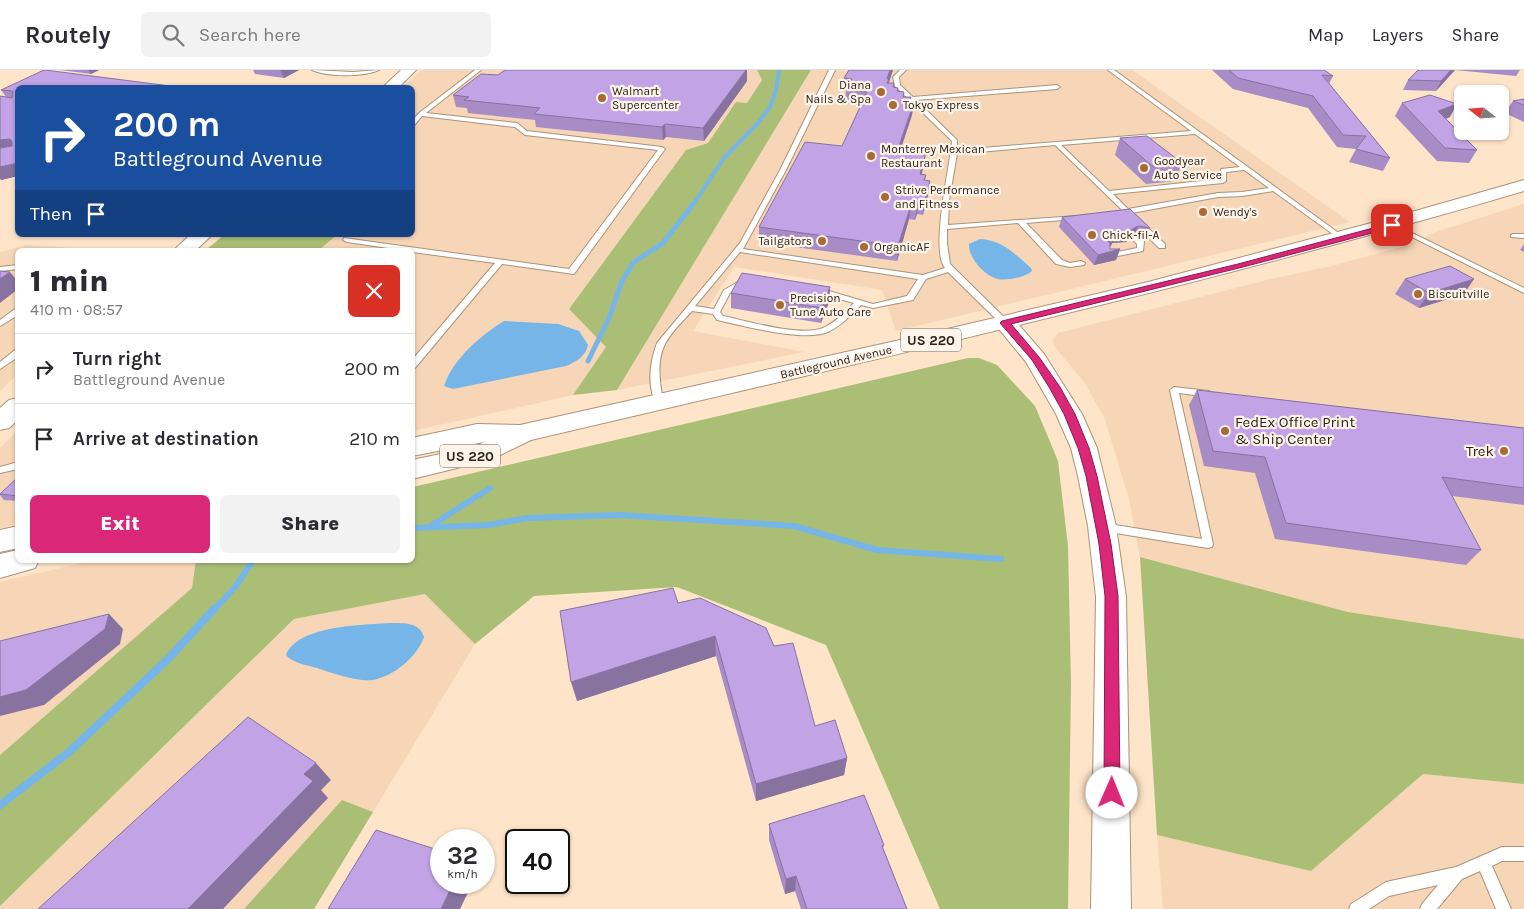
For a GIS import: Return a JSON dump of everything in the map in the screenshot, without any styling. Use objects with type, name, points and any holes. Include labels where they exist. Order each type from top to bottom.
[{"type":"main road","points":[[392,85],[409,70]]},
{"type":"main road","name":"Battleground Avenue","points":[[415,446],[477,433],[523,433],[1005,323],[1343,239],[1524,185]]},
{"type":"main road","points":[[186,248],[200,237]]},
{"type":"main road","points":[[1005,323],[1036,359],[1069,414],[1084,448],[1102,526],[1111,596],[1111,909]]},
{"type":"main road","points":[[0,422],[15,409]]},
{"type":"main road","name":"Battleground Avenue","points":[[415,469],[481,454],[523,433]]},
{"type":"main road","points":[[0,541],[15,538]]},
{"type":"main road","points":[[0,566],[15,562]]},
{"type":"lane","points":[[315,70],[333,73],[365,73],[376,70]]},
{"type":"lane","points":[[415,122],[421,114],[478,70]]},
{"type":"lane","points":[[659,402],[654,378],[654,361],[661,343],[738,250],[782,170],[832,70]]},
{"type":"lane","points":[[903,70],[896,77],[897,85],[954,141],[944,227],[946,265],[1005,323]]},
{"type":"lane","points":[[1111,70],[1343,239]]},
{"type":"lane","points":[[911,99],[1058,87]]},
{"type":"lane","points":[[415,250],[570,272],[662,149],[525,133],[517,125],[421,114]]},
{"type":"lane","points":[[954,152],[1196,132]]},
{"type":"lane","points":[[1057,144],[1162,246]]},
{"type":"lane","points":[[1108,193],[1223,181],[1224,170],[1246,168]]},
{"type":"lane","points":[[1117,220],[1109,214],[1218,195],[1233,195],[1275,189]]},
{"type":"lane","points":[[944,227],[1082,216]]},
{"type":"lane","points":[[1020,221],[1059,262],[1070,265],[1081,263]]},
{"type":"lane","points":[[1392,225],[1524,291]]},
{"type":"lane","points":[[1513,236],[1524,236]]},
{"type":"lane","points":[[1111,256],[1140,249],[1141,243],[1136,239]]},
{"type":"lane","points":[[347,240],[403,248]]},
{"type":"lane","points":[[738,250],[923,277],[949,269]]},
{"type":"lane","points":[[415,362],[500,262]]},
{"type":"lane","points":[[0,269],[15,267]]},
{"type":"lane","points":[[806,288],[873,306],[910,298],[923,277]]},
{"type":"lane","points":[[716,312],[727,292],[744,280],[754,279]]},
{"type":"lane","points":[[690,308],[716,312],[720,318],[801,332],[820,332],[840,320],[859,302]]},
{"type":"lane","points":[[0,324],[15,313]]},
{"type":"lane","points":[[0,366],[15,354]]},
{"type":"lane","points":[[1102,526],[1208,544],[1174,390],[1219,395]]},
{"type":"lane","points":[[0,470],[15,466]]},
{"type":"lane","points":[[1356,909],[1386,889],[1457,874],[1502,854],[1524,854]]},
{"type":"lane","points":[[1483,862],[1504,909]]},
{"type":"lane","points":[[1427,909],[1457,874]]},
{"type":"shaded area","points":[[422,70],[757,70],[762,80],[747,103],[736,102],[708,143],[686,150],[569,309],[607,347],[573,395],[415,431],[415,248],[321,248],[335,237],[415,237],[415,85],[404,85]]},
{"type":"shaded area","points":[[811,70],[1132,70],[1350,222],[896,331],[882,290],[734,267],[693,331],[804,352],[617,390]]},
{"type":"shaded area","points":[[1524,204],[1524,639],[1348,612],[1140,557],[1129,499],[1104,417],[1084,382],[1054,346],[1053,339],[1058,333],[1271,279],[1332,266],[1404,246],[1439,231]]},
{"type":"shaded area","points":[[27,245],[73,248],[15,248]]},
{"type":"shaded area","points":[[15,248],[15,377],[0,391],[0,252]]},
{"type":"shaded area","points":[[15,433],[15,524],[0,528],[0,448]]},
{"type":"shaded area","points":[[82,563],[196,563],[192,588],[0,755],[0,582]]},
{"type":"shaded area","points":[[425,594],[475,644],[373,812],[342,800],[244,909],[0,909],[0,906],[294,619]]},
{"type":"shaded area","points":[[1423,774],[1524,784],[1524,909],[1163,909],[1157,835],[1311,871]]},
{"type":"green space","points":[[757,70],[811,70],[617,390],[573,395],[606,347],[569,309],[686,150],[708,143],[736,102],[747,103],[762,80]]},
{"type":"green space","points":[[222,237],[335,237],[321,248],[208,248]]},
{"type":"green space","points":[[968,358],[979,358],[997,365],[1035,406],[1058,461],[1068,546],[1071,684],[1068,909],[940,909],[826,645],[677,587],[534,596],[475,644],[425,594],[294,619],[0,906],[0,755],[192,588],[196,563],[415,563],[415,487]]},
{"type":"green space","points":[[1140,557],[1348,612],[1524,639],[1524,784],[1423,774],[1311,871],[1157,835]]},
{"type":"green space","points":[[342,800],[373,812],[314,909],[244,909]]},
{"type":"water","points":[[980,239],[1002,245],[1031,268],[1032,271],[1021,277],[1006,279],[998,279],[987,274],[974,260],[969,249],[969,244]]},
{"type":"water","points":[[504,321],[558,324],[579,331],[588,345],[585,353],[580,358],[566,366],[453,389],[444,386],[448,376],[468,349],[486,333]]},
{"type":"water","points":[[405,623],[415,626],[419,628],[424,637],[416,652],[404,664],[381,678],[360,680],[345,677],[296,662],[286,655],[293,645],[317,632],[348,626]]},
{"type":"building","points":[[44,70],[162,85],[15,85],[15,164],[0,167],[0,148],[12,146],[12,141],[10,139],[0,140],[0,96],[12,98],[13,91],[1,90]]},
{"type":"building","name":"Walmart Supercenter","points":[[505,70],[746,70],[703,128],[665,124],[662,127],[534,114],[540,108],[464,100],[469,97],[453,95],[481,74],[498,75]]},
{"type":"building","points":[[849,70],[890,70],[887,83],[894,83],[893,87],[898,88],[897,91],[904,92],[903,97],[911,97],[909,101],[914,102],[898,149],[926,152],[920,174],[926,175],[924,180],[930,181],[925,200],[919,200],[917,206],[911,205],[898,246],[759,227],[805,142],[842,146],[867,92],[846,90],[852,79],[844,78]]},
{"type":"building","points":[[1229,70],[1324,70],[1333,76],[1322,75],[1390,158],[1356,149],[1366,136],[1343,135],[1313,96],[1238,78]]},
{"type":"building","points":[[1418,70],[1451,70],[1441,81],[1408,80]]},
{"type":"building","points":[[1430,95],[1454,103],[1454,105],[1438,111],[1454,127],[1454,140],[1467,140],[1477,150],[1445,148],[1402,103]]},
{"type":"building","points":[[1524,99],[1524,105],[1513,101]]},
{"type":"building","points":[[1147,136],[1182,163],[1152,166],[1120,138]]},
{"type":"building","points":[[1130,209],[1150,228],[1138,226],[1129,231],[1113,233],[1115,235],[1102,237],[1110,243],[1110,249],[1120,249],[1098,255],[1062,217]]},
{"type":"building","points":[[1450,266],[1474,279],[1429,293],[1405,279]]},
{"type":"building","points":[[0,271],[10,272],[0,279]]},
{"type":"building","points":[[742,273],[830,287],[822,308],[731,293]]},
{"type":"building","points":[[1197,390],[1524,428],[1524,488],[1442,477],[1481,550],[1286,523],[1265,457],[1213,451]]},
{"type":"building","points":[[15,480],[15,496],[0,494]]},
{"type":"building","points":[[673,588],[678,603],[700,598],[766,628],[774,646],[793,643],[815,726],[835,720],[847,758],[756,784],[715,636],[571,682],[560,611]]},
{"type":"building","points":[[109,614],[105,629],[26,690],[0,697],[0,641]]},
{"type":"building","points":[[248,717],[316,763],[304,774],[313,781],[188,909],[38,909]]},
{"type":"building","points":[[864,795],[907,909],[807,909],[796,876],[786,879],[769,824]]},
{"type":"building","points":[[376,830],[430,847],[430,894],[448,894],[441,909],[328,909]]},
{"type":"waterway","points":[[693,205],[724,158],[758,123],[770,107],[776,90],[779,70]]},
{"type":"waterway","points":[[588,361],[609,318],[622,281],[634,262],[663,243],[694,203]]},
{"type":"waterway","points":[[432,525],[490,488]]},
{"type":"waterway","points":[[415,528],[489,525],[527,518],[620,515],[794,526],[877,550],[1001,559]]},
{"type":"waterway","points":[[214,610],[236,586],[251,563]]},
{"type":"waterway","points":[[0,805],[69,752],[168,659],[215,608]]},
{"type":"place","name":"Diana Nails & Spa","points":[[881,92]]},
{"type":"place","name":"Walmart Supercenter","points":[[602,98]]},
{"type":"place","name":"Tokyo Express","points":[[893,105]]},
{"type":"place","name":"Monterrey Mexican Restaurant","points":[[871,156]]},
{"type":"place","name":"Goodyear Auto Service","points":[[1144,168]]},
{"type":"place","name":"Strive Performance and Fitness","points":[[885,197]]},
{"type":"place","name":"Wendy's","points":[[1203,212]]},
{"type":"place","name":"Chick-fil-A","points":[[1092,235]]},
{"type":"place","name":"Tailgators","points":[[822,241]]},
{"type":"place","name":"OrganicAF","points":[[864,247]]},
{"type":"place","name":"Biscuitville","points":[[1418,294]]},
{"type":"place","name":"Precision Tune Auto Care","points":[[780,305]]},
{"type":"place","name":"FedEx Office Print & Ship Center","points":[[1225,431]]},
{"type":"place","name":"Trek","points":[[1504,451]]},
{"type":"route","points":[[1112,793],[1111,596],[1108,562],[1092,476],[1084,448],[1069,414],[1054,387],[1036,359],[1005,323],[1240,266],[1392,225]]}]
